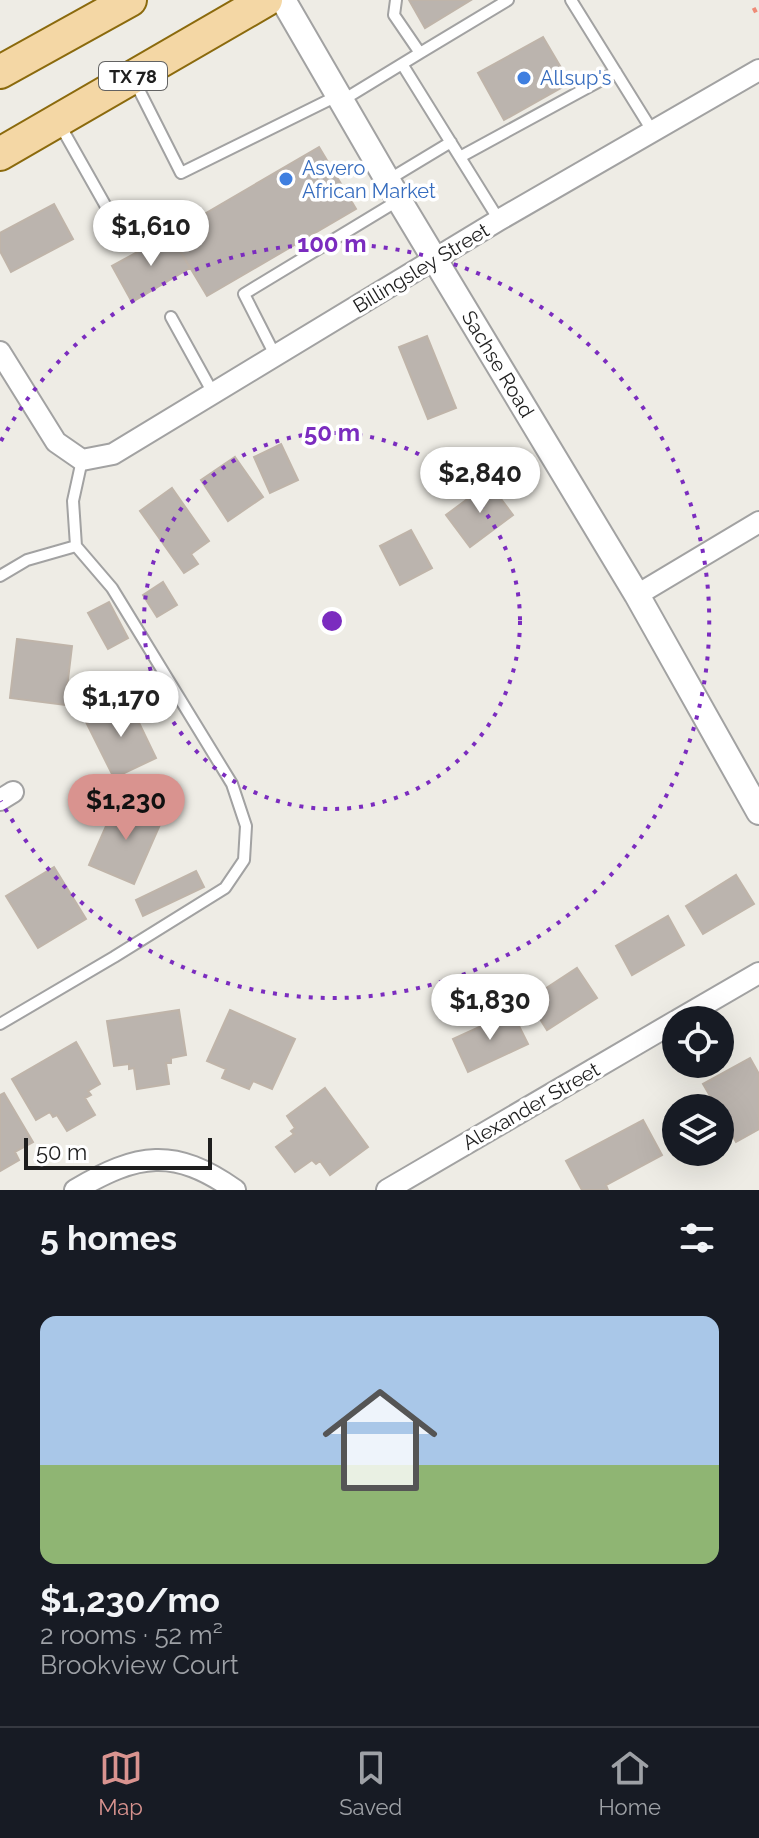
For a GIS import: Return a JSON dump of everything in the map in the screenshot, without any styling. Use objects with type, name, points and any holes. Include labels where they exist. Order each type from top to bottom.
[{"type":"main road","points":[[0,72],[130,0]]},
{"type":"main road","name":"TX 78","points":[[0,154],[266,0]]},
{"type":"street","name":"Sachse Road","points":[[283,0],[393,190],[637,595],[759,812]]},
{"type":"street","name":"Billingsley Street","points":[[82,460],[113,454],[499,220],[759,70]]},
{"type":"street","points":[[0,352],[56,442],[82,460]]},
{"type":"street","points":[[637,595],[759,522]]},
{"type":"street","name":"Alexander Street","points":[[703,1006],[759,973]]},
{"type":"street","name":"Alexander Street","points":[[387,1190],[662,1030]]},
{"type":"street","points":[[75,1190],[97,1177],[140,1162],[166,1158],[198,1166],[235,1190]]},
{"type":"lane","points":[[396,0],[394,15],[420,53]]},
{"type":"lane","points":[[132,77],[181,173],[340,98],[508,0]]},
{"type":"lane","points":[[571,0],[653,132]]},
{"type":"lane","points":[[402,64],[499,220]]},
{"type":"lane","points":[[460,157],[616,72]]},
{"type":"lane","points":[[57,119],[108,210]]},
{"type":"lane","points":[[275,355],[244,294],[393,190],[451,142]]},
{"type":"lane","points":[[171,317],[213,393]]},
{"type":"lane","points":[[0,1024],[225,888],[244,860],[246,826],[232,784],[112,588],[76,546],[73,501],[82,460]]},
{"type":"lane","points":[[0,576],[27,560],[76,546]]},
{"type":"building","points":[[409,0],[471,0],[425,28]]},
{"type":"building","name":"Allsup's","points":[[543,37],[570,83],[504,120],[478,73]]},
{"type":"building","points":[[319,147],[356,209],[207,296],[170,234]]},
{"type":"building","points":[[54,204],[73,239],[11,272],[0,251],[0,233]]},
{"type":"building","points":[[170,234],[190,268],[132,302],[112,266]]},
{"type":"building","points":[[427,336],[456,408],[428,419],[399,347]]},
{"type":"building","points":[[281,444],[298,480],[270,493],[254,457]]},
{"type":"building","points":[[235,457],[263,497],[228,521],[201,480]]},
{"type":"building","points":[[489,483],[513,515],[470,547],[446,515]]},
{"type":"building","points":[[172,488],[209,541],[191,554],[198,564],[184,573],[140,511]]},
{"type":"building","points":[[411,530],[432,568],[400,585],[380,546]]},
{"type":"building","points":[[163,582],[177,605],[157,617],[143,595]]},
{"type":"building","points":[[109,602],[128,638],[108,649],[88,613]]},
{"type":"building","points":[[17,639],[72,646],[65,705],[10,698]]},
{"type":"building","points":[[128,700],[156,758],[114,778],[85,720]]},
{"type":"building","points":[[117,801],[162,820],[134,884],[89,865]]},
{"type":"building","points":[[54,867],[86,919],[38,948],[6,896]]},
{"type":"building","points":[[196,871],[204,887],[143,916],[136,900]]},
{"type":"building","points":[[736,875],[754,904],[703,934],[686,906]]},
{"type":"building","points":[[668,916],[684,945],[632,975],[616,946]]},
{"type":"building","points":[[577,968],[597,998],[547,1030],[528,1000]]},
{"type":"building","points":[[179,1010],[186,1055],[171,1058],[171,1063],[166,1063],[169,1084],[137,1089],[134,1068],[129,1069],[129,1064],[114,1066],[107,1021]]},
{"type":"building","points":[[230,1010],[295,1039],[272,1089],[253,1081],[249,1089],[222,1078],[226,1069],[207,1061]]},
{"type":"building","points":[[512,1012],[528,1044],[468,1072],[453,1039]]},
{"type":"building","points":[[76,1042],[100,1084],[88,1091],[91,1095],[85,1098],[95,1115],[67,1131],[57,1115],[53,1117],[50,1112],[36,1120],[12,1079]]},
{"type":"building","points":[[750,1058],[759,1074],[759,1129],[736,1142],[734,1094],[709,1094],[703,1084],[714,1078],[734,1078],[734,1067]]},
{"type":"building","points":[[325,1088],[368,1147],[330,1175],[320,1161],[316,1164],[312,1160],[295,1172],[276,1147],[294,1134],[291,1131],[295,1128],[287,1116]]},
{"type":"building","points":[[4,1093],[33,1142],[15,1152],[19,1160],[0,1171],[0,1095]]},
{"type":"building","points":[[643,1120],[662,1155],[606,1185],[608,1190],[582,1190],[566,1161]]},
{"type":"place","name":"Allsup's","points":[[524,78]]},
{"type":"place","name":"Asvero African Market","points":[[286,179]]}]
